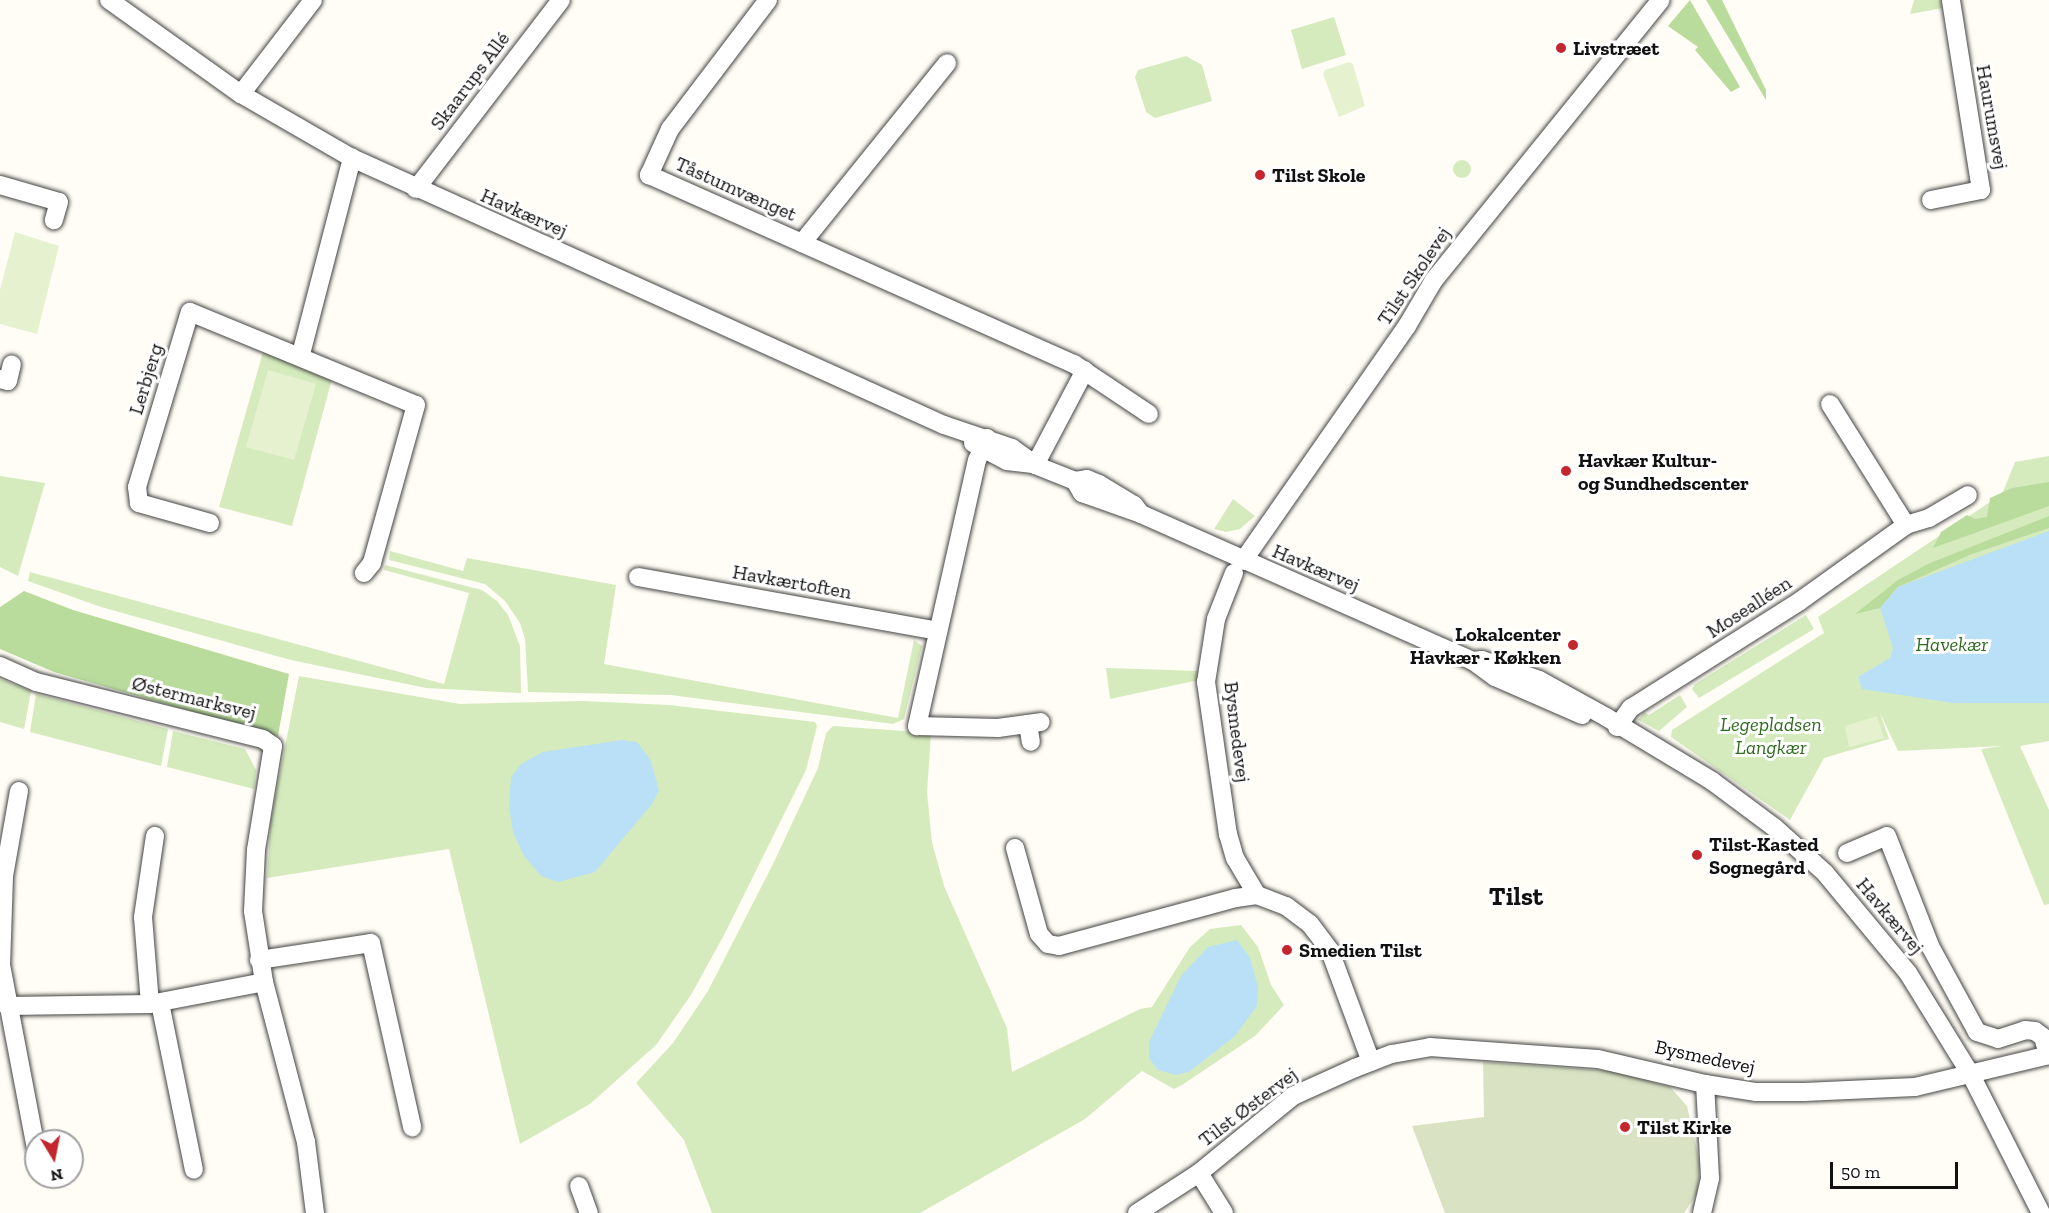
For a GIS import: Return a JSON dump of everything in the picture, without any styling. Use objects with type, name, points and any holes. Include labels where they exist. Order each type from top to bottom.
[{"type":"street","name":"Havkærvej","points":[[109,0],[241,94],[352,158],[416,189],[984,443],[1007,461],[1035,465],[1075,481],[1082,493],[1141,514],[1238,567],[1473,661],[1524,690],[1603,724],[1617,727],[1712,781],[1774,827],[1825,873],[1908,973],[1971,1075],[2041,1213]]},
{"type":"street","points":[[241,94],[313,0]]},
{"type":"street","name":"Skaarups Allé","points":[[416,189],[561,0]]},
{"type":"street","name":"Tåstumvænget","points":[[768,0],[669,129],[649,176],[1085,370],[1149,414]]},
{"type":"street","name":"Tilst Skolevej","points":[[1238,567],[1394,346],[1434,280],[1661,0]]},
{"type":"street","name":"Haurumsvej","points":[[1930,200],[1981,190],[1951,0]]},
{"type":"street","name":"Tåstumvænget","points":[[802,243],[946,63]]},
{"type":"street","points":[[301,354],[352,158]]},
{"type":"street","points":[[0,185],[59,202],[54,220]]},
{"type":"street","name":"Lerbjerg","points":[[210,523],[139,503],[138,495],[190,312],[301,354],[416,405],[372,563],[364,573]]},
{"type":"street","points":[[0,379],[8,381],[12,364]]},
{"type":"street","points":[[1035,465],[1085,370]]},
{"type":"street","points":[[1830,404],[1906,525]]},
{"type":"street","points":[[984,443],[937,631],[917,726],[998,728],[1035,723],[1031,742]]},
{"type":"street","name":"Mosealléen","points":[[1617,727],[1631,708],[1800,601],[1906,525],[1929,518],[1968,495]]},
{"type":"street","name":"Bysmedevej","points":[[1238,567],[1216,619],[1206,682],[1228,834],[1235,858],[1257,895]]},
{"type":"street","name":"Havkærtoften","points":[[638,577],[937,631]]},
{"type":"street","name":"Østermarksvej","points":[[0,666],[36,682],[263,739],[273,746],[256,850],[253,911],[264,982],[306,1142],[315,1213]]},
{"type":"street","points":[[20,791],[2,906],[2,965],[7,1006],[32,1129]]},
{"type":"street","points":[[155,836],[143,917],[155,1004],[194,1170]]},
{"type":"street","name":"Havkærvej","points":[[1847,854],[1887,836],[1930,946],[1977,1032],[1998,1039],[2025,1030],[2035,1031],[2043,1038],[2049,1055]]},
{"type":"street","points":[[1015,848],[1039,934],[1048,944],[1059,946],[1104,931],[1257,895],[1286,906],[1302,918],[1330,951],[1371,1062]]},
{"type":"street","points":[[259,960],[371,943],[412,1127]]},
{"type":"street","points":[[7,1006],[155,1004],[264,982]]},
{"type":"street","name":"Bysmedevej","points":[[1430,1047],[1598,1059],[1705,1084],[1756,1092],[1818,1092],[1915,1087],[2049,1055]]},
{"type":"street","name":"Tilst Østervej","points":[[1137,1213],[1198,1173],[1293,1096],[1371,1062],[1430,1047]]},
{"type":"street","points":[[1702,1213],[1710,1178],[1705,1084]]},
{"type":"street","points":[[1198,1173],[1224,1213]]},
{"type":"street","points":[[579,1186],[589,1213]]},
{"type":"green space","points":[[1690,0],[1740,87],[1731,92],[1695,50],[1698,47],[1668,26]]},
{"type":"green space","points":[[1706,0],[1722,0],[1766,90],[1766,100]]},
{"type":"green space","points":[[1914,0],[1941,0],[1943,8],[1910,14]]},
{"type":"green space","points":[[1334,17],[1346,55],[1302,69],[1291,30]]},
{"type":"green space","points":[[1186,56],[1202,65],[1212,101],[1155,118],[1146,112],[1135,77],[1138,70]]},
{"type":"green space","points":[[1349,62],[1353,64],[1365,106],[1339,117],[1323,74],[1325,70]]},
{"type":"green space","points":[[1458,160],[1466,160],[1471,165],[1469,176],[1458,178],[1453,173],[1453,165]]},
{"type":"green space","points":[[15,232],[59,246],[37,334],[0,324],[0,290]]},
{"type":"green space","points":[[263,352],[332,379],[292,526],[219,507]]},
{"type":"green space","points":[[268,370],[316,384],[294,460],[246,447]]},
{"type":"green space","name":"Havekær","points":[[2049,456],[2049,741],[2020,746],[2049,810],[2049,904],[2044,905],[1981,749],[2003,746],[1898,751],[1880,713],[1889,739],[1824,758],[1790,820],[1671,737],[1672,730],[1824,633],[1818,617],[2002,494],[2015,462]]},
{"type":"green space","points":[[0,476],[45,483],[18,576],[0,567]]},
{"type":"green space","points":[[2049,482],[2049,506],[1933,548],[1941,532],[1967,515],[1975,519],[1987,517],[1990,498],[2012,488]]},
{"type":"green space","points":[[1233,499],[1255,516],[1240,529],[1226,532],[1214,529]]},
{"type":"green space","points":[[2049,516],[2049,528],[1972,554],[1898,587],[1880,608],[1855,614],[1898,580],[1930,563]]},
{"type":"green space","points":[[390,551],[463,571],[467,558],[616,585],[604,664],[898,718],[914,640],[922,646],[904,719],[893,724],[671,695],[528,692],[525,639],[520,623],[505,601],[485,584],[389,560]]},
{"type":"green space","points":[[385,565],[482,590],[497,601],[508,615],[520,646],[521,693],[426,688],[291,660],[101,607],[28,581],[30,572],[444,684],[469,593],[384,570]]},
{"type":"green space","points":[[24,591],[73,610],[289,674],[278,736],[54,672],[0,649],[0,607]]},
{"type":"green space","points":[[1806,615],[1814,629],[1699,698],[1692,689],[1695,684]]},
{"type":"green space","points":[[1106,668],[1200,671],[1199,680],[1110,699]]},
{"type":"green space","points":[[299,676],[460,704],[583,701],[669,705],[815,722],[817,726],[806,770],[724,935],[691,995],[656,1045],[590,1104],[520,1144],[449,849],[267,878],[271,818]]},
{"type":"green space","points":[[0,679],[31,691],[24,729],[0,722]]},
{"type":"green space","points":[[36,694],[168,729],[161,766],[30,732]]},
{"type":"green space","points":[[1680,695],[1687,707],[1659,731],[1638,720],[1644,712],[1649,715]]},
{"type":"green space","points":[[1877,716],[1884,738],[1849,747],[1845,726]]},
{"type":"green space","points":[[833,726],[931,733],[927,793],[932,842],[944,886],[1007,1028],[1012,1072],[1140,1009],[1152,1007],[1190,947],[1210,929],[1241,925],[1258,947],[1271,985],[1284,1005],[1255,1036],[1182,1085],[1174,1089],[1142,1071],[1085,1119],[920,1213],[712,1213],[684,1140],[636,1083],[673,1043],[708,991],[773,864],[818,768],[826,733]]},
{"type":"green space","points":[[173,731],[245,749],[256,770],[254,789],[167,767]]},
{"type":"green space","points":[[1483,1062],[1613,1071],[1670,1087],[1687,1106],[1700,1164],[1698,1192],[1684,1213],[1445,1213],[1412,1126],[1484,1117]]},
{"type":"water","points":[[2049,531],[2049,703],[1953,703],[1862,689],[1858,677],[1890,658],[1893,648],[1880,608],[1898,587]]},
{"type":"water","points":[[622,740],[637,742],[650,759],[659,790],[652,804],[595,872],[558,882],[541,876],[524,856],[513,832],[509,807],[511,777],[521,764],[543,752]]},
{"type":"water","points":[[1237,940],[1250,958],[1258,987],[1257,1006],[1235,1036],[1189,1072],[1176,1075],[1158,1070],[1149,1058],[1149,1042],[1181,976],[1208,947]]},
{"type":"place","name":"Livstræet","points":[[1561,48]]},
{"type":"place","name":"Tilst Skole","points":[[1260,175]]},
{"type":"place","name":"Havkær Kultur- og Sundhedscenter","points":[[1566,471]]},
{"type":"place","name":"Lokalcenter Havkær - Køkken","points":[[1573,645]]},
{"type":"place","name":"Tilst-Kasted Sognegård","points":[[1697,855]]},
{"type":"place","name":"Smedien Tilst","points":[[1287,950]]},
{"type":"place","name":"Tilst Kirke","points":[[1625,1127]]},
{"type":"district","name":"Tilst","points":[[1516,897]]},
{"type":"park label","name":"Legepladsen Langkær","points":[[1771,736]]}]
